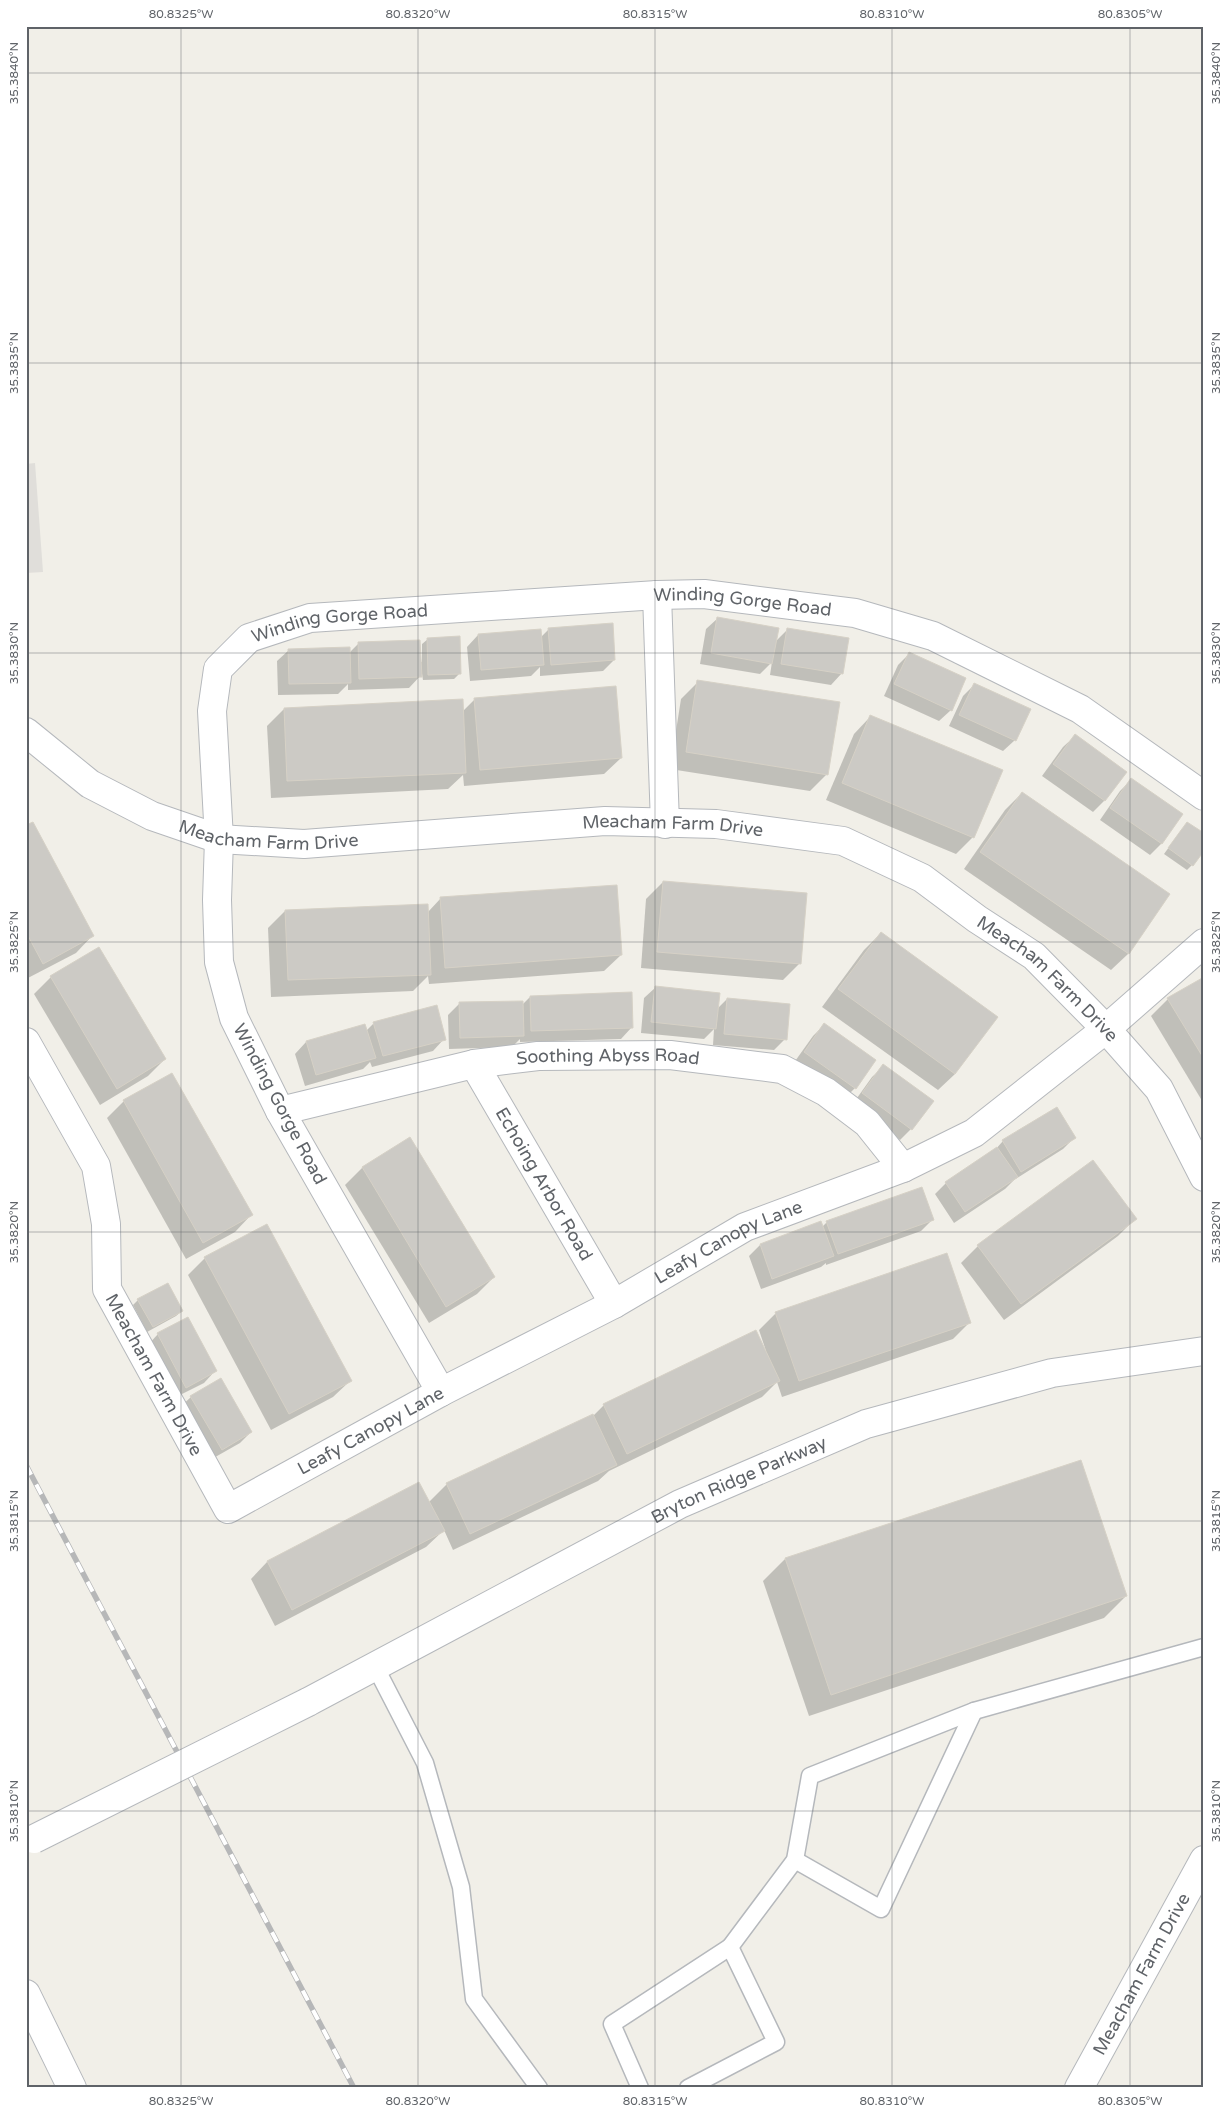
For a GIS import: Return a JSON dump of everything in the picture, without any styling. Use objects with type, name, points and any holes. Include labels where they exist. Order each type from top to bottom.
[{"type":"street","name":"Winding Gorge Road","points":[[441,1392],[280,1111],[234,1018],[219,962],[217,900],[219,839],[212,711],[218,669],[249,638],[310,618],[657,595],[704,594],[855,613],[933,636],[1080,709],[1204,796]]},
{"type":"street","points":[[657,595],[665,824]]},
{"type":"street","name":"Meacham Farm Drive","points":[[26,732],[90,784],[152,816],[219,839],[304,844],[605,821],[716,824],[843,842],[922,878],[1034,956],[1106,1029],[1160,1089],[1204,1177]]},
{"type":"street","name":"Leafy Canopy Lane","points":[[228,1509],[441,1392],[614,1304],[745,1227],[903,1168],[974,1133],[1106,1029],[1204,943]]},
{"type":"street","name":"Meacham Farm Drive","points":[[26,1042],[96,1166],[106,1224],[107,1289],[228,1509]]},
{"type":"street","name":"Soothing Abyss Road","points":[[280,1111],[474,1064],[538,1056],[670,1055],[782,1069],[826,1092],[867,1123],[903,1168]]},
{"type":"street","name":"Echoing Arbor Road","points":[[474,1064],[614,1304]]},
{"type":"street","name":"Bryton Ridge Parkway","points":[[30,1840],[308,1702],[680,1504],[866,1424],[1052,1373],[1204,1351]]},
{"type":"street","name":"Meacham Farm Drive","points":[[1079,2088],[1204,1860]]},
{"type":"street","points":[[26,1994],[72,2088]]},
{"type":"lane","points":[[640,2088],[612,2024],[730,1947],[795,1860],[810,1776],[974,1711],[1204,1647]]},
{"type":"lane","points":[[375,1666],[425,1763],[461,1887],[474,1999],[539,2088]]},
{"type":"lane","points":[[795,1860],[881,1909],[974,1711]]},
{"type":"lane","points":[[688,2088],[776,2042],[730,1947]]},
{"type":"shaded area","points":[[35,463],[43,572],[26,573],[26,464]]},
{"type":"building","points":[[717,617],[779,628],[772,664],[711,653]]},
{"type":"building","points":[[613,623],[615,660],[551,665],[548,628]]},
{"type":"building","points":[[787,628],[849,638],[843,674],[781,664]]},
{"type":"building","points":[[541,629],[544,665],[481,670],[478,634]]},
{"type":"building","points":[[460,636],[461,674],[428,675],[427,638]]},
{"type":"building","points":[[420,640],[422,677],[359,679],[358,642]]},
{"type":"building","points":[[350,647],[351,683],[289,684],[288,649]]},
{"type":"building","points":[[909,652],[966,678],[952,711],[894,684]]},
{"type":"building","points":[[697,680],[840,702],[828,775],[686,752]]},
{"type":"building","points":[[974,683],[1031,709],[1016,741],[959,715]]},
{"type":"building","points":[[616,686],[622,758],[480,770],[474,698]]},
{"type":"building","points":[[463,699],[466,773],[287,781],[284,708]]},
{"type":"building","points":[[870,715],[1003,770],[974,838],[842,783]]},
{"type":"building","points":[[1075,734],[1127,772],[1105,801],[1053,764]]},
{"type":"building","points":[[1131,778],[1183,814],[1162,844],[1110,808]]},
{"type":"building","points":[[1022,792],[1170,894],[1129,954],[980,852]]},
{"type":"building","points":[[33,822],[94,936],[43,964],[26,932],[26,825]]},
{"type":"building","points":[[1187,822],[1204,833],[1204,851],[1193,866],[1168,848]]},
{"type":"building","points":[[663,881],[807,893],[801,964],[657,952]]},
{"type":"building","points":[[617,885],[622,955],[445,968],[440,897]]},
{"type":"building","points":[[428,904],[431,975],[288,980],[285,910]]},
{"type":"building","points":[[881,932],[998,1017],[955,1074],[838,989]]},
{"type":"building","points":[[99,947],[166,1059],[117,1089],[50,976]]},
{"type":"building","points":[[1204,977],[1204,1059],[1167,998]]},
{"type":"building","points":[[655,986],[720,993],[716,1029],[651,1022]]},
{"type":"building","points":[[632,992],[633,1028],[531,1031],[530,996]]},
{"type":"building","points":[[727,998],[790,1004],[787,1040],[724,1034]]},
{"type":"building","points":[[523,1001],[524,1036],[460,1038],[459,1002]]},
{"type":"building","points":[[437,1005],[446,1040],[383,1056],[373,1022]]},
{"type":"building","points":[[824,1023],[876,1060],[856,1089],[804,1052]]},
{"type":"building","points":[[365,1024],[376,1058],[316,1075],[306,1041]]},
{"type":"building","points":[[883,1064],[934,1101],[912,1130],[862,1093]]},
{"type":"building","points":[[172,1073],[253,1215],[203,1243],[123,1100]]},
{"type":"building","points":[[1057,1107],[1076,1138],[1021,1172],[1002,1140]]},
{"type":"building","points":[[410,1137],[495,1277],[446,1307],[362,1167]]},
{"type":"building","points":[[997,1147],[1018,1177],[965,1212],[945,1182]]},
{"type":"building","points":[[1093,1160],[1137,1219],[1021,1304],[977,1245]]},
{"type":"building","points":[[922,1187],[934,1220],[838,1254],[826,1221]]},
{"type":"building","points":[[821,1221],[834,1256],[772,1279],[760,1244]]},
{"type":"building","points":[[267,1224],[352,1381],[289,1414],[204,1257]]},
{"type":"building","points":[[947,1253],[971,1323],[799,1381],[775,1312]]},
{"type":"building","points":[[168,1283],[183,1311],[153,1327],[137,1299]]},
{"type":"building","points":[[188,1317],[217,1371],[186,1388],[157,1333]]},
{"type":"building","points":[[756,1330],[780,1381],[627,1454],[603,1404]]},
{"type":"building","points":[[221,1378],[252,1432],[222,1450],[190,1396]]},
{"type":"building","points":[[593,1414],[617,1465],[470,1534],[446,1483]]},
{"type":"building","points":[[1081,1460],[1127,1596],[831,1695],[785,1558]]},
{"type":"building","points":[[419,1482],[445,1531],[292,1610],[267,1561]]},
{"type":"railway","points":[[26,1465],[354,2088]]}]
